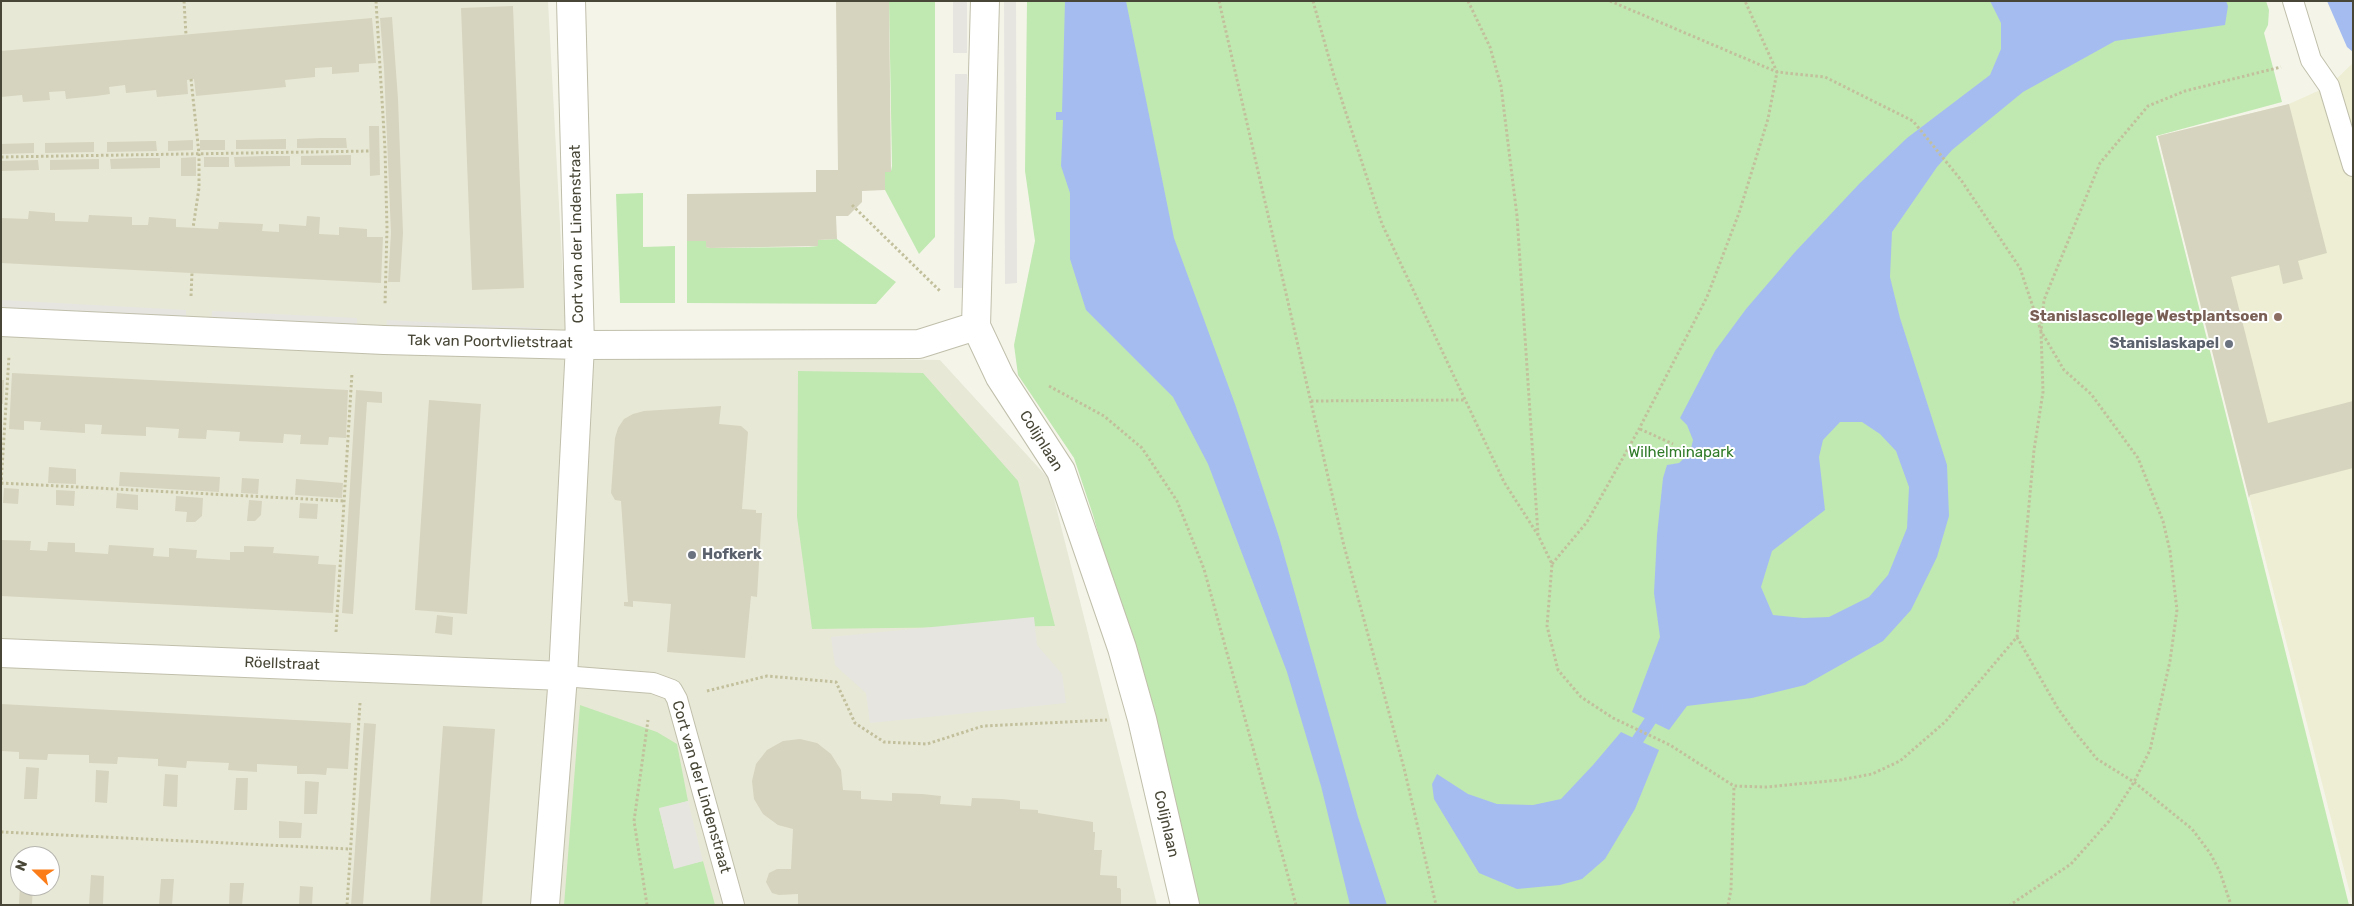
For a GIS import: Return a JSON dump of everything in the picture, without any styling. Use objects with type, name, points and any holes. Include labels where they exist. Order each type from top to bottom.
[{"type":"street","name":"Cort van der Lindenstraat","points":[[545,905],[563,676],[580,345],[570,1]]},
{"type":"street","name":"Colijnlaan","points":[[985,1],[976,326],[1000,377],[1061,471],[1122,648],[1142,718],[1185,905]]},
{"type":"street","name":"Tak van Poortvlietstraat","points":[[6,322],[384,340],[580,345],[919,344],[976,326]]},
{"type":"street","name":"Röellstraat","points":[[1,652],[563,676]]},
{"type":"lane","points":[[2293,1],[2311,60],[2329,86],[2353,166]]},
{"type":"lane","name":"Cort van der Lindenstraat","points":[[563,676],[653,683],[672,690],[678,699],[734,905]]},
{"type":"path","points":[[184,1],[186,35]]},
{"type":"path","points":[[376,1],[385,150],[387,228],[384,340]]},
{"type":"path","points":[[1219,1],[1343,542],[1404,768],[1436,905]]},
{"type":"path","points":[[1313,1],[1334,76],[1382,224],[1399,256],[1464,400],[1504,482],[1538,535],[1552,564],[1547,626],[1558,670],[1581,697],[1613,718],[1670,745],[1734,786],[1766,787],[1832,781],[1872,774],[1900,761],[1945,722],[2017,637],[2030,485],[2043,392],[2041,331],[2044,300],[2100,163],[2148,106],[2185,92],[2311,60]]},
{"type":"path","points":[[1468,1],[1490,46],[1501,86],[1517,216],[1538,535]]},
{"type":"path","points":[[1610,1],[1777,72],[1825,77],[1913,121],[1948,163],[2020,268],[2041,331],[2064,370],[2091,394],[2138,458],[2163,521],[2170,551],[2177,610],[2170,661],[2150,750],[2134,782],[2110,820],[2071,864],[2010,905]]},
{"type":"path","points":[[1552,564],[1587,522],[1640,429],[1706,297],[1730,238],[1768,119],[1777,72],[1745,1]]},
{"type":"path","points":[[190,79],[199,154],[199,188],[194,228]]},
{"type":"path","points":[[1,157],[370,151]]},
{"type":"path","points":[[852,205],[976,326]]},
{"type":"path","points":[[6,322],[1,484],[344,501]]},
{"type":"path","points":[[334,666],[355,338]]},
{"type":"path","points":[[1045,384],[1104,416],[1142,448],[1176,501],[1207,578],[1296,905]]},
{"type":"path","points":[[1311,401],[1464,400]]},
{"type":"path","points":[[1640,429],[1673,444]]},
{"type":"path","points":[[2017,637],[2074,731],[2097,758],[2134,782],[2192,829],[2210,853],[2220,872],[2232,905]]},
{"type":"path","points":[[347,905],[362,667]]},
{"type":"path","points":[[678,699],[767,676],[836,682],[855,722],[884,742],[901,743],[927,744],[983,726],[1142,718]]},
{"type":"path","points":[[648,905],[634,821],[653,683]]},
{"type":"path","points":[[1728,905],[1731,890],[1734,786]]},
{"type":"path","points":[[1,832],[350,849]]},
{"type":"shaded area","points":[[1,1],[548,1],[567,353],[940,360],[1049,479],[1157,905],[1,905]]},
{"type":"shaded area","points":[[953,1],[967,1],[967,53],[953,53]]},
{"type":"shaded area","points":[[1004,1],[1016,1],[1017,283],[1005,284]]},
{"type":"shaded area","name":"Stanislascollege Westplantsoen","points":[[2353,63],[2353,905],[2158,136],[2289,104],[2329,86]]},
{"type":"shaded area","points":[[955,74],[967,74],[966,288],[954,288]]},
{"type":"shaded area","points":[[1,300],[186,310],[186,321],[1,311]]},
{"type":"shaded area","points":[[212,311],[357,318],[357,329],[211,322]]},
{"type":"shaded area","points":[[387,320],[541,328],[540,339],[386,330]]},
{"type":"shaded area","points":[[1034,617],[1037,645],[1062,674],[1066,703],[870,723],[866,693],[835,665],[831,637]]},
{"type":"shaded area","points":[[688,801],[703,861],[674,869],[659,808]]},
{"type":"green space","points":[[889,1],[935,1],[935,237],[919,254],[885,190],[885,172],[891,171],[892,166]]},
{"type":"green space","name":"Wilhelminapark","points":[[1027,1],[2266,1],[2269,10],[2268,25],[2264,33],[2282,102],[2156,136],[2349,905],[1198,905],[1180,821],[1093,515],[1074,458],[1018,375],[1014,345],[1035,241],[1025,171]]},
{"type":"green space","points":[[643,193],[643,247],[675,246],[675,303],[620,303],[616,194]]},
{"type":"green space","points":[[837,239],[896,282],[876,304],[687,303],[687,241],[706,241],[706,247],[711,248],[808,247],[818,246],[818,240]]},
{"type":"green space","points":[[798,371],[923,373],[1018,481],[1055,626],[812,629],[797,517]]},
{"type":"green space","points":[[580,705],[657,732],[677,744],[688,801],[659,809],[674,868],[703,861],[715,905],[564,905]]},
{"type":"water","points":[[1065,1],[1126,1],[1174,238],[1235,404],[1279,537],[1358,817],[1387,905],[1350,905],[1321,786],[1287,672],[1208,464],[1173,397],[1086,310],[1070,259],[1070,193],[1061,166],[1063,120],[1056,120],[1056,112],[1062,112]]},
{"type":"water","points":[[1990,1],[2226,1],[2228,6],[2225,25],[2115,41],[2023,92],[1952,150],[1937,167],[1892,232],[1890,277],[1900,318],[1947,465],[1949,516],[1937,557],[1911,610],[1883,641],[1805,685],[1752,698],[1687,706],[1669,730],[1632,712],[1660,637],[1654,593],[1657,535],[1663,478],[1667,465],[1679,463],[1690,453],[1693,440],[1687,425],[1680,418],[1715,351],[1746,309],[1795,252],[1860,183],[1907,138],[1990,75],[2001,49],[2001,23]],"holes":[[[1840,422],[1862,422],[1880,434],[1896,451],[1909,487],[1907,528],[1888,575],[1869,597],[1829,617],[1803,618],[1773,615],[1761,587],[1772,551],[1825,510],[1819,457],[1823,440]]]},
{"type":"water","points":[[2327,1],[2353,1],[2353,52],[2347,47]]},
{"type":"water","points":[[1621,732],[1659,750],[1635,809],[1605,859],[1582,879],[1560,885],[1517,889],[1479,873],[1434,799],[1432,784],[1437,774],[1468,794],[1497,804],[1533,805],[1561,799]]},
{"type":"building","points":[[836,1],[889,1],[891,172],[885,172],[885,190],[862,191],[862,202],[848,216],[836,216],[837,239],[818,240],[818,246],[710,248],[706,247],[706,241],[687,241],[687,194],[816,192],[816,170],[838,170]]},
{"type":"building","points":[[513,6],[524,288],[472,290],[461,8]]},
{"type":"building","points":[[392,17],[398,99],[403,233],[400,282],[388,282],[391,233],[380,18]]},
{"type":"building","points":[[372,18],[376,63],[359,64],[359,72],[332,74],[332,67],[315,68],[315,77],[285,80],[286,87],[196,96],[194,79],[187,80],[188,94],[157,97],[156,90],[126,93],[125,85],[109,87],[110,94],[66,99],[65,91],[49,92],[50,100],[23,102],[22,95],[1,97],[1,51]]},
{"type":"building","name":"Stanislaskapel","points":[[2289,104],[2327,253],[2298,261],[2303,279],[2283,284],[2279,265],[2231,277],[2268,423],[2353,401],[2353,468],[2250,495],[2249,498],[2158,136]]},
{"type":"building","points":[[369,126],[379,126],[380,175],[370,176]]},
{"type":"building","points":[[346,138],[347,148],[297,148],[297,139]]},
{"type":"building","points":[[286,139],[286,149],[236,149],[236,140]]},
{"type":"building","points":[[193,140],[193,150],[168,151],[168,141]]},
{"type":"building","points":[[200,140],[225,140],[225,150],[200,150]]},
{"type":"building","points":[[156,141],[157,151],[107,152],[107,142]]},
{"type":"building","points":[[94,142],[94,152],[45,153],[45,143]]},
{"type":"building","points":[[34,143],[34,153],[1,154],[1,144]]},
{"type":"building","points":[[351,155],[351,165],[301,165],[301,156]]},
{"type":"building","points":[[290,156],[290,166],[235,167],[234,157]]},
{"type":"building","points":[[196,157],[196,176],[181,176],[181,158]]},
{"type":"building","points":[[204,157],[229,157],[229,167],[204,167]]},
{"type":"building","points":[[160,158],[160,168],[111,169],[110,159]]},
{"type":"building","points":[[99,159],[99,169],[50,170],[50,160]]},
{"type":"building","points":[[38,160],[39,170],[1,171],[1,161]]},
{"type":"building","points":[[29,211],[55,213],[55,221],[88,222],[89,215],[132,217],[132,225],[148,225],[149,217],[176,219],[176,227],[218,229],[219,222],[263,224],[262,231],[279,232],[279,224],[306,226],[307,216],[320,217],[319,234],[339,235],[339,227],[367,229],[367,237],[383,237],[381,283],[1,263],[1,218],[28,219]]},
{"type":"building","points":[[12,373],[348,390],[346,438],[329,437],[328,445],[300,444],[301,435],[284,434],[283,443],[239,441],[240,432],[207,430],[206,439],[178,438],[179,429],[146,427],[146,436],[101,434],[102,425],[85,424],[85,433],[40,430],[41,422],[24,421],[24,430],[9,429]]},
{"type":"building","points":[[1,380],[4,380],[3,404],[1,404]]},
{"type":"building","points":[[356,390],[382,392],[382,403],[367,402],[353,614],[342,613]]},
{"type":"building","points":[[429,400],[481,404],[467,614],[415,610]]},
{"type":"building","name":"Hofkerk","points":[[721,406],[719,424],[741,426],[748,432],[742,509],[756,510],[756,513],[762,513],[757,597],[751,596],[745,658],[667,652],[671,604],[633,601],[633,607],[624,606],[624,602],[628,602],[621,501],[615,500],[611,493],[615,438],[618,428],[624,419],[644,411]]},
{"type":"building","points":[[49,467],[76,469],[76,484],[48,483]]},
{"type":"building","points":[[120,472],[220,477],[219,492],[119,486]]},
{"type":"building","points":[[242,478],[259,479],[258,494],[241,493]]},
{"type":"building","points":[[296,479],[343,483],[342,498],[295,495]]},
{"type":"building","points":[[4,488],[19,489],[18,504],[3,503]]},
{"type":"building","points":[[56,490],[75,491],[74,506],[56,505]]},
{"type":"building","points":[[117,493],[138,495],[138,510],[116,508]]},
{"type":"building","points":[[176,496],[203,498],[202,516],[195,522],[186,522],[187,512],[175,511]]},
{"type":"building","points":[[249,500],[262,501],[261,515],[255,521],[247,521]]},
{"type":"building","points":[[300,503],[318,504],[317,519],[299,518]]},
{"type":"building","points":[[1,540],[31,541],[30,550],[47,551],[48,542],[75,543],[75,552],[108,554],[109,545],[154,548],[153,556],[169,557],[169,548],[197,550],[196,558],[230,560],[230,552],[244,552],[244,546],[274,547],[273,553],[319,556],[318,564],[336,565],[333,613],[1,596]]},
{"type":"building","points":[[437,615],[453,617],[452,635],[435,633]]},
{"type":"building","points":[[1,704],[351,723],[348,769],[327,768],[326,775],[297,774],[297,766],[257,764],[257,772],[228,770],[229,763],[187,761],[186,768],[158,766],[158,759],[118,757],[117,764],[89,763],[89,755],[48,754],[47,760],[19,759],[19,752],[1,751]]},
{"type":"building","points":[[364,723],[376,724],[363,905],[351,905]]},
{"type":"building","points":[[443,726],[495,729],[482,905],[430,905]]},
{"type":"building","points":[[800,739],[817,743],[831,754],[841,770],[843,790],[861,791],[861,799],[892,801],[892,793],[922,794],[941,796],[940,804],[971,806],[972,798],[1002,799],[1020,801],[1020,809],[1038,810],[1038,813],[1093,822],[1093,832],[1095,832],[1094,850],[1102,850],[1100,875],[1117,876],[1117,888],[1121,890],[1121,905],[798,905],[798,894],[779,895],[772,893],[766,882],[769,873],[777,869],[791,869],[793,829],[778,825],[763,814],[754,799],[752,781],[756,764],[767,750],[783,741]]},
{"type":"building","points":[[26,767],[39,768],[37,799],[24,799]]},
{"type":"building","points":[[96,770],[109,771],[107,803],[95,802]]},
{"type":"building","points":[[165,774],[178,775],[177,807],[163,806]]},
{"type":"building","points":[[236,778],[248,778],[247,810],[234,810]]},
{"type":"building","points":[[305,781],[319,782],[317,814],[304,814]]},
{"type":"building","points":[[279,821],[302,823],[301,838],[279,838]]},
{"type":"building","points":[[91,875],[104,876],[103,905],[89,905]]},
{"type":"building","points":[[161,879],[174,879],[172,905],[159,905]]},
{"type":"building","points":[[230,883],[244,883],[242,905],[229,905]]},
{"type":"building","points":[[300,886],[313,887],[312,905],[299,905]]},
{"type":"building","points":[[19,896],[32,896],[32,904],[19,904]]},
{"type":"waterway","points":[[1629,753],[1650,721],[1657,706]]},
{"type":"place","name":"Stanislascollege Westplantsoen","points":[[2278,317]]},
{"type":"place","name":"Stanislaskapel","points":[[2229,344]]},
{"type":"place","name":"Hofkerk","points":[[692,555]]}]
